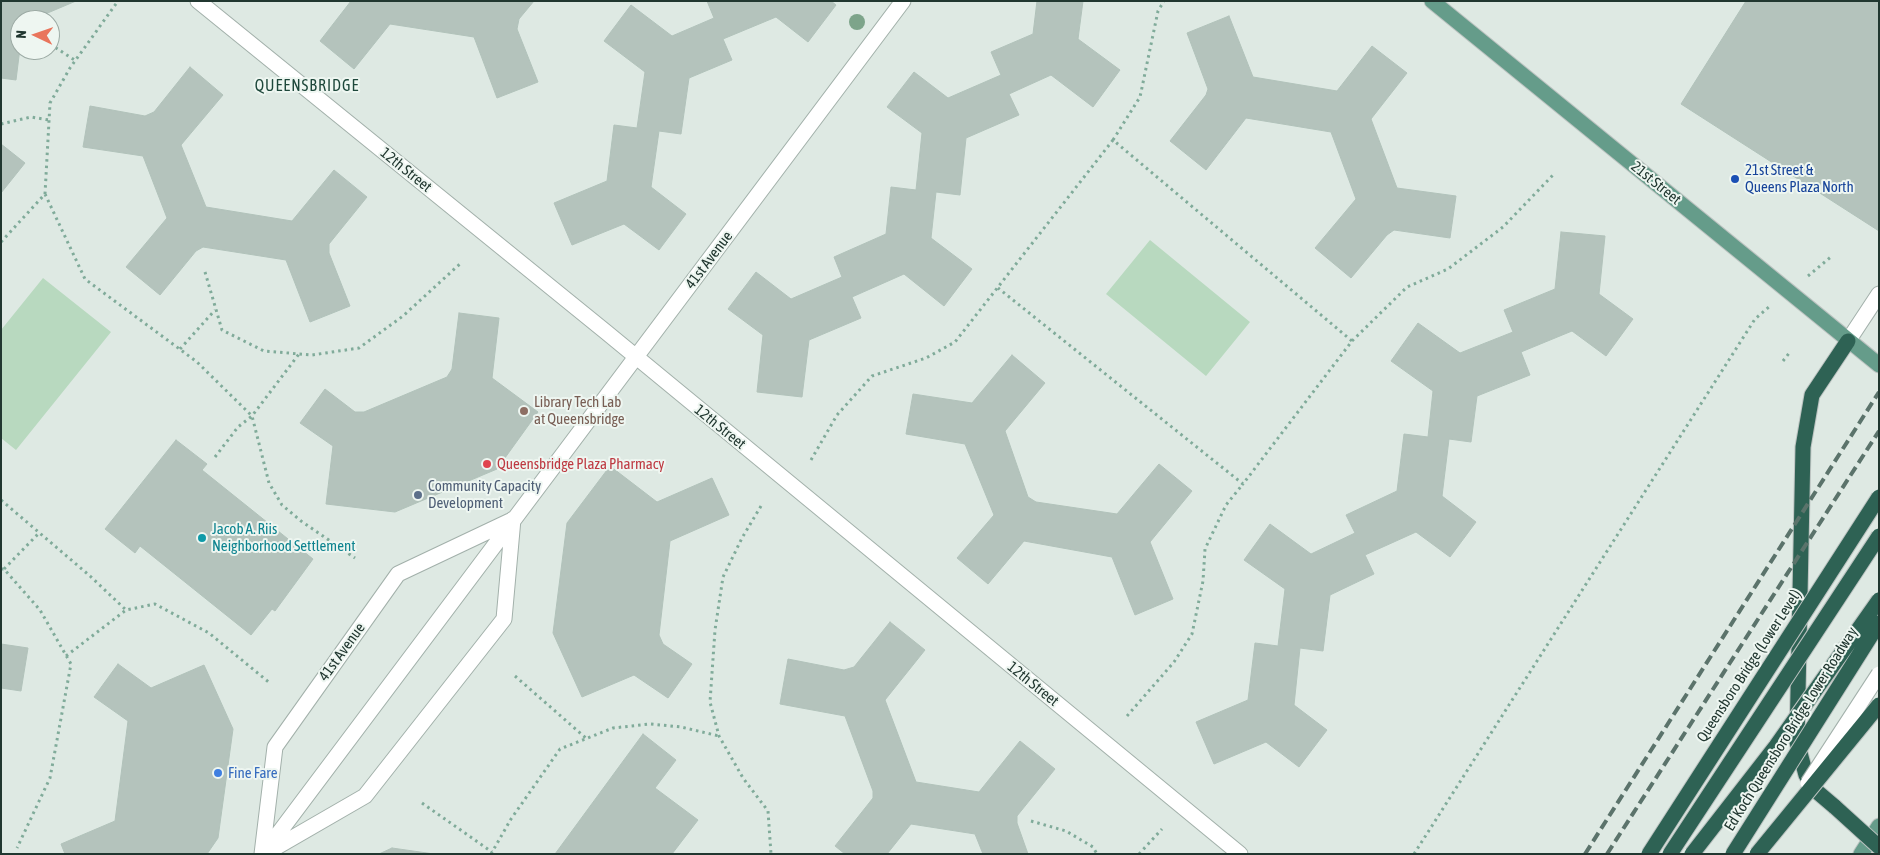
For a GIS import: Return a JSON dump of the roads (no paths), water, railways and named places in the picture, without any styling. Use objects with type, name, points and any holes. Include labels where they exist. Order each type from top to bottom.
[{"type":"highway","points":[[1848,341],[1812,395],[1803,447],[1797,742],[1801,761],[1815,790],[1879,847]]},
{"type":"highway","name":"Queensboro Bridge (Lower Level)","points":[[1649,854],[1879,497]]},
{"type":"highway","points":[[1670,854],[1879,536]]},
{"type":"highway","points":[[1692,854],[1776,746],[1879,600]]},
{"type":"highway","name":"Ed Koch Queensboro Bridge Lower Roadway","points":[[1733,854],[1879,623]]},
{"type":"highway","points":[[1757,854],[1879,705]]},
{"type":"main road","name":"21st Street","points":[[1432,1],[1879,365]]},
{"type":"main road","points":[[1861,854],[1879,826]]},
{"type":"street","name":"12th Street","points":[[198,1],[1240,854]]},
{"type":"street","name":"41st Avenue","points":[[263,854],[903,1]]},
{"type":"street","points":[[1848,341],[1879,294]]},
{"type":"street","name":"41st Avenue","points":[[263,854],[275,747],[398,574],[513,519]]},
{"type":"street","points":[[263,854],[365,796],[504,619],[513,519]]},
{"type":"street","points":[[1762,854],[1879,674]]},
{"type":"railway","points":[[1585,854],[1879,392]]},
{"type":"railway","points":[[1607,854],[1879,431]]},
{"type":"place","name":"21st Street & Queens Plaza North","points":[[1735,179]]},
{"type":"place","name":"Library Tech Lab at Queensbridge","points":[[524,411]]},
{"type":"place","name":"Queensbridge Plaza Pharmacy","points":[[487,464]]},
{"type":"place","name":"Community Capacity Development","points":[[418,495]]},
{"type":"place","name":"Jacob A. Riis Neighborhood Settlement","points":[[202,538]]},
{"type":"place","name":"Fine Fare","points":[[218,773]]},
{"type":"district","name":"QUEENSBRIDGE","points":[[307,86]]}]
